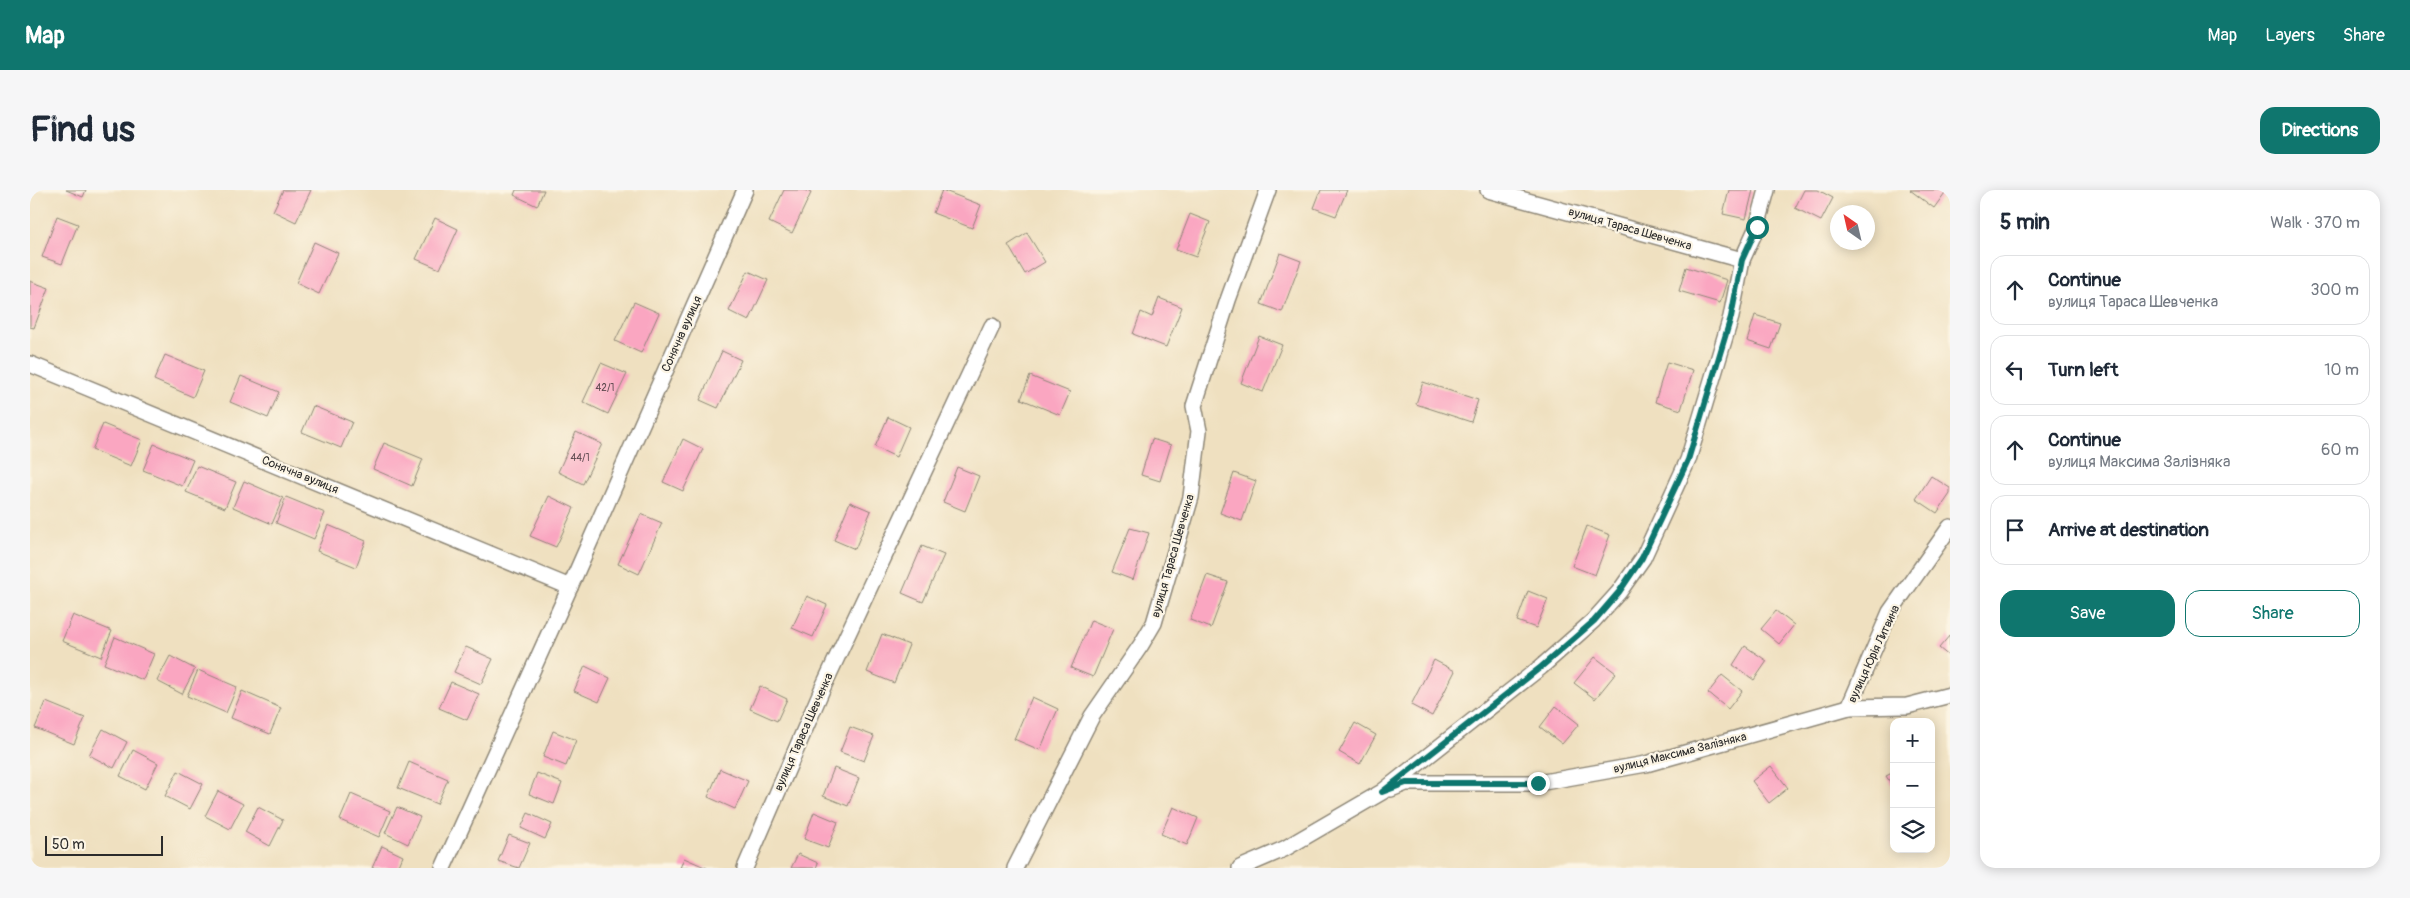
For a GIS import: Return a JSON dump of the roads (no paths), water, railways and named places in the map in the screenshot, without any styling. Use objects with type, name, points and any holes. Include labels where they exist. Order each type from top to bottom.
[{"type":"street","name":"Сонячна вулиця","points":[[443,868],[570,587],[745,190]]},
{"type":"street","name":"вулиця Тараса Шевченка","points":[[1016,868],[1092,716],[1154,623],[1191,497],[1198,431],[1194,406],[1228,300],[1268,190]]},
{"type":"street","name":"вулиця Тараса Шевченка","points":[[1488,190],[1742,260]]},
{"type":"street","points":[[1240,868],[1284,849],[1382,792],[1541,667],[1594,621],[1619,592],[1642,558],[1688,460],[1731,317],[1742,260],[1757,227],[1767,190]]},
{"type":"street","name":"вулиця Тараса Шевченка","points":[[745,868],[823,687],[992,326]]},
{"type":"street","name":"Сонячна вулиця","points":[[30,364],[570,587]]},
{"type":"street","name":"вулиця Юрія Литвина","points":[[1849,708],[1890,612],[1950,527]]},
{"type":"street","name":"вулиця Максима Залізняка","points":[[1382,792],[1406,783],[1538,783],[1646,764],[1849,708],[1907,706],[1950,695]]}]
